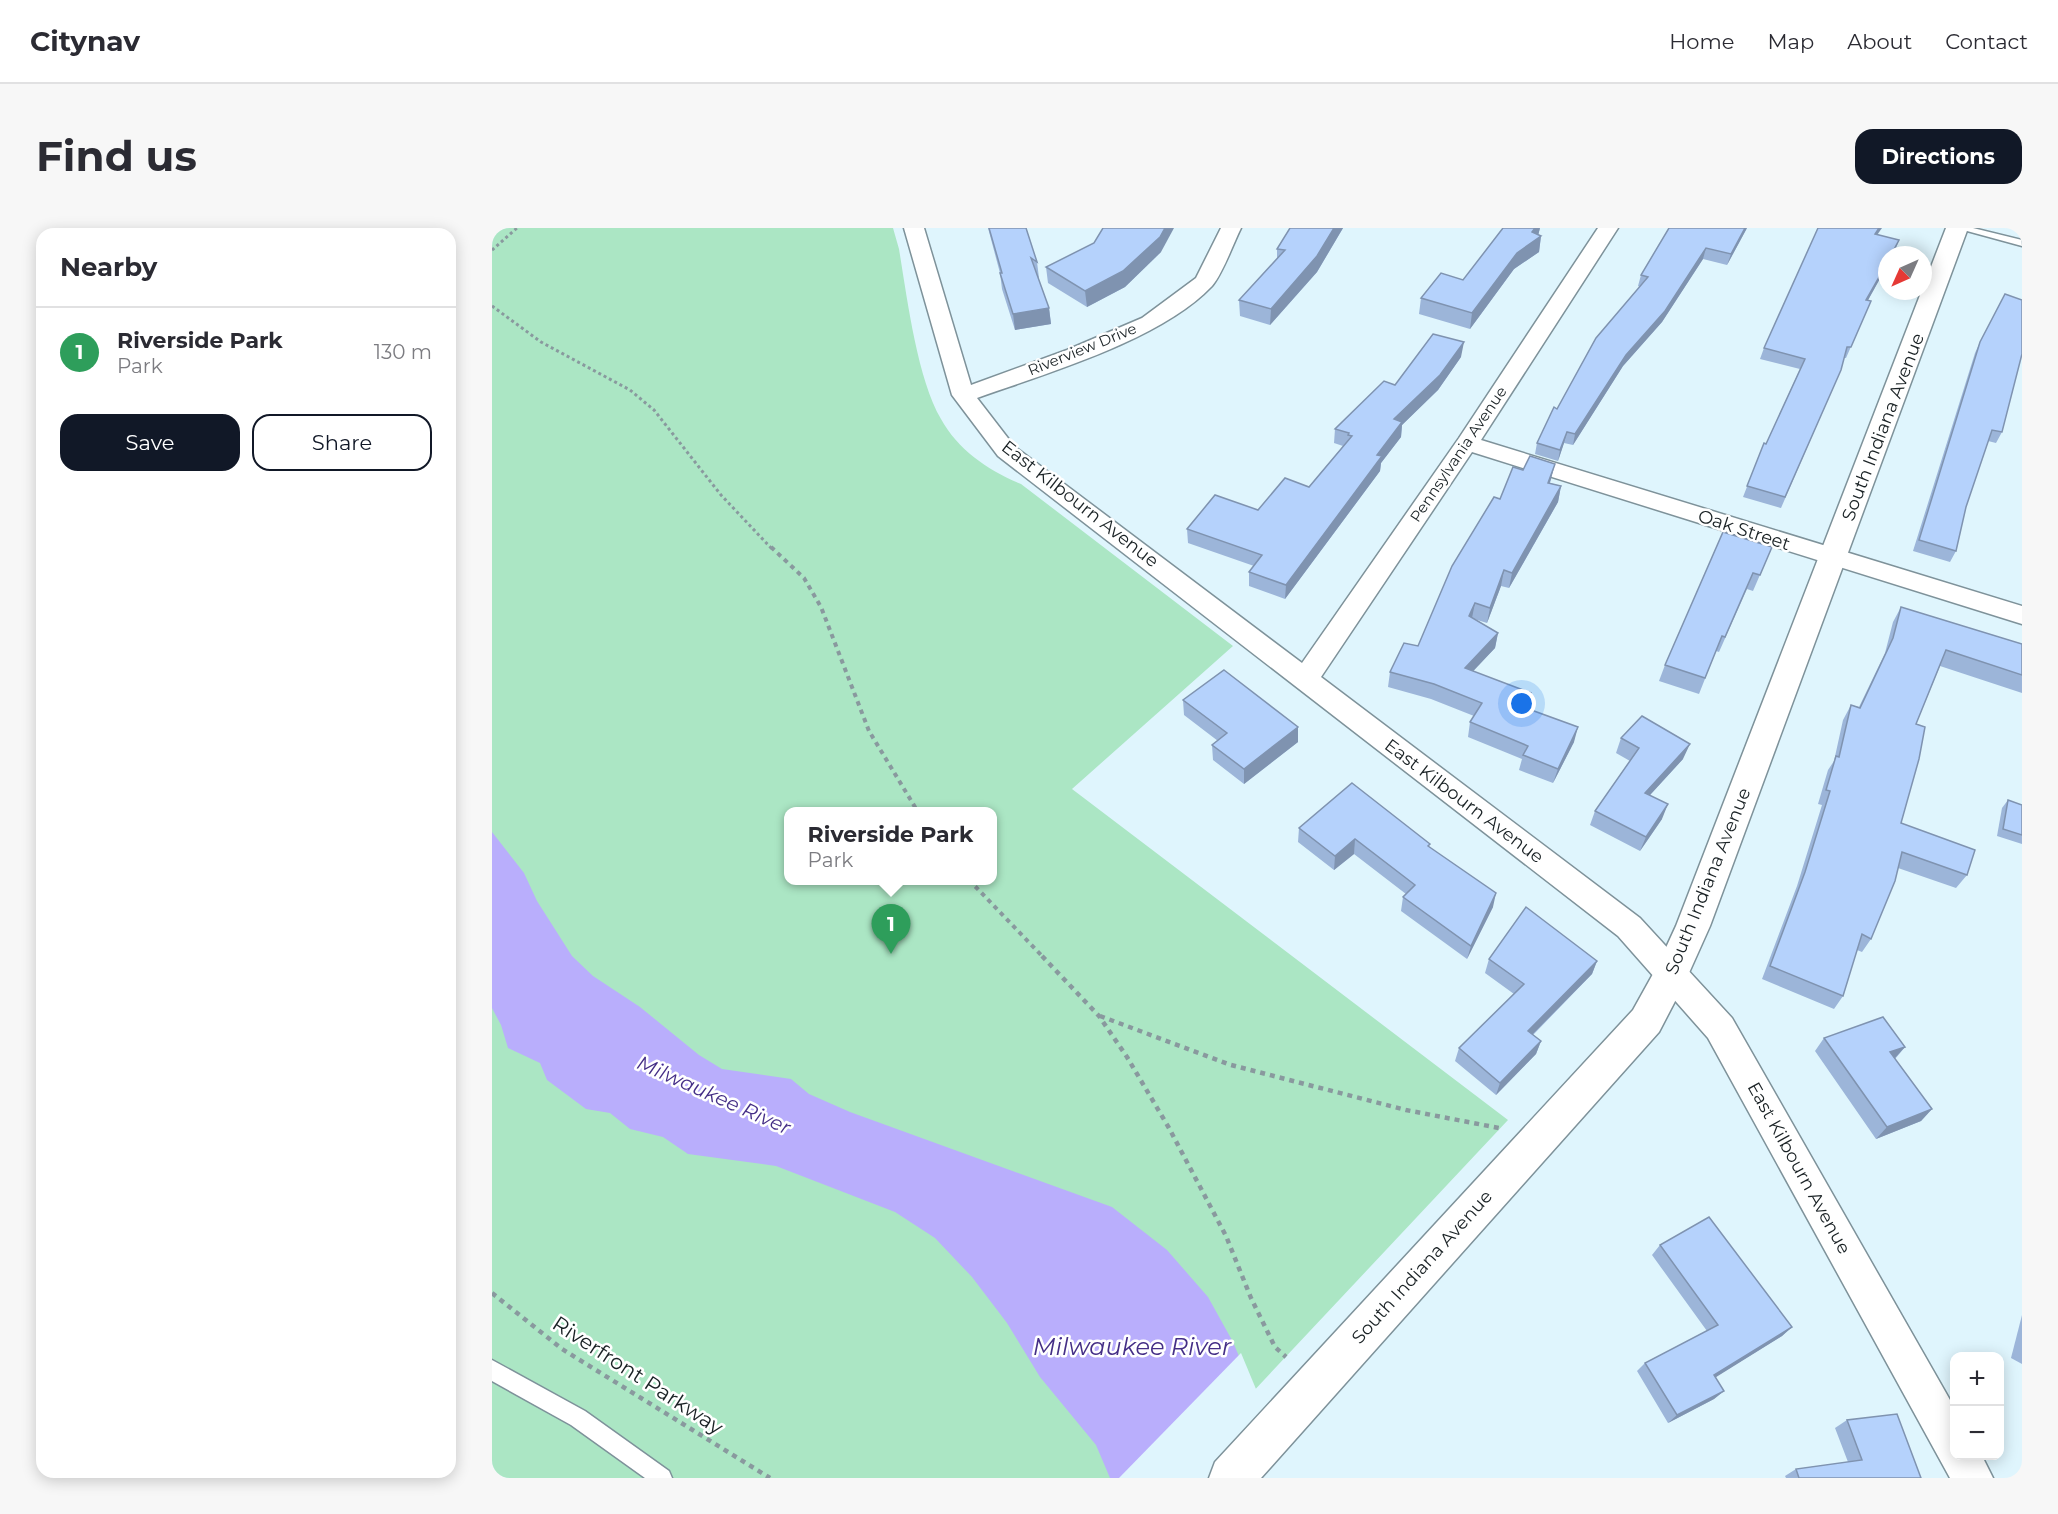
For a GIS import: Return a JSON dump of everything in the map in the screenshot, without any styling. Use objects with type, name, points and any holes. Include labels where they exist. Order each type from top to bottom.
[{"type":"street","name":"East Kilbourn Avenue","points":[[914,228],[963,395],[1006,450],[1629,927],[1672,972],[1720,1028],[1950,1438]]},
{"type":"street","name":"Riverview Drive","points":[[963,395],[1075,355],[1149,322],[1205,281],[1231,228]]},
{"type":"street","name":"Pennsylvania Avenue","points":[[1305,679],[1467,442],[1608,228]]},
{"type":"street","name":"South Indiana Avenue","points":[[1231,1478],[1646,1021],[1693,926],[1959,228]]},
{"type":"street","name":"Oak Street","points":[[1467,442],[1833,559],[2022,615]]},
{"type":"street","points":[[1963,1460],[1973,1478]]},
{"type":"lane","points":[[1959,228],[2022,243]]},
{"type":"lane","points":[[492,1370],[578,1418],[662,1478]]},
{"type":"path","points":[[492,250],[517,228]]},
{"type":"path","points":[[492,306],[541,342],[630,390],[654,410],[741,518],[804,578],[821,608],[869,731],[915,807]]},
{"type":"path","points":[[974,885],[1099,1016],[1127,1057],[1190,1167],[1226,1236],[1251,1298],[1275,1347],[1315,1384]]},
{"type":"path","points":[[1099,1016],[1232,1065],[1406,1110],[1541,1136]]},
{"type":"path","name":"Riverfront Parkway","points":[[492,1293],[562,1349],[770,1478]]},
{"type":"green space","points":[[492,228],[893,228],[925,382],[941,419],[956,440],[986,466],[1021,484],[1233,646],[1072,789],[1508,1120],[1172,1478],[492,1478]]},
{"type":"water","name":"Milwaukee River","points":[[492,832],[524,873],[537,901],[572,956],[593,976],[640,1007],[699,1055],[722,1069],[791,1079],[809,1094],[850,1112],[1112,1207],[1167,1250],[1208,1297],[1233,1342],[1290,1478],[1110,1478],[1096,1445],[1040,1377],[1007,1323],[972,1277],[935,1238],[895,1212],[776,1166],[688,1154],[663,1137],[630,1129],[610,1113],[586,1109],[547,1080],[540,1063],[508,1048],[501,1025],[492,1008]]},
{"type":"pier","points":[[1241,1353],[1293,1478],[1119,1478]]},
{"type":"building","points":[[989,228],[1026,228],[1037,262],[1031,258],[1049,308],[1013,314]]},
{"type":"building","points":[[1103,228],[1165,228],[1160,237],[1123,271],[1085,291],[1046,267],[1094,243]]},
{"type":"building","points":[[1290,228],[1334,228],[1317,256],[1271,309],[1239,300],[1285,250],[1277,249]]},
{"type":"building","points":[[1503,228],[1535,228],[1532,232],[1541,236],[1517,253],[1472,313],[1421,298],[1441,273],[1463,280]]},
{"type":"building","points":[[1669,228],[1745,228],[1731,254],[1706,248],[1665,311],[1626,355],[1575,434],[1567,432],[1560,450],[1537,443],[1554,407],[1557,409],[1596,338],[1648,277],[1641,275]]},
{"type":"building","points":[[1818,228],[1879,228],[1875,234],[1899,240],[1896,246],[1878,246],[1878,279],[1866,300],[1871,301],[1851,347],[1847,347],[1841,370],[1785,497],[1747,486],[1764,443],[1766,444],[1805,359],[1764,348]]},
{"type":"building","points":[[2005,294],[2022,300],[2022,354],[2002,432],[1992,430],[1966,507],[1956,551],[1919,540],[1980,342]]},
{"type":"building","points":[[1433,334],[1464,342],[1440,375],[1394,419],[1402,422],[1377,455],[1382,456],[1286,585],[1249,572],[1262,555],[1187,529],[1215,495],[1258,510],[1285,478],[1309,487],[1352,436],[1335,429],[1384,381],[1395,385]]},
{"type":"building","points":[[1530,456],[1555,464],[1548,483],[1561,486],[1512,573],[1504,570],[1490,608],[1475,603],[1469,616],[1498,633],[1465,668],[1531,693],[1523,707],[1578,727],[1558,769],[1523,755],[1528,746],[1470,722],[1482,703],[1434,684],[1390,672],[1404,643],[1418,646],[1452,566],[1494,497],[1500,499],[1513,467],[1523,470]]},
{"type":"building","points":[[1723,532],[1772,547],[1760,575],[1753,573],[1725,637],[1722,636],[1705,678],[1665,665]]},
{"type":"building","points":[[1901,607],[2022,644],[2022,675],[1946,650],[1916,724],[1925,727],[1919,759],[1901,823],[1975,850],[1967,875],[1902,852],[1895,881],[1871,939],[1862,934],[1843,996],[1770,966],[1805,872],[1830,791],[1826,790],[1836,756],[1839,757],[1851,705],[1860,708],[1893,638]]},
{"type":"building","points":[[1224,670],[1298,727],[1244,769],[1212,745],[1227,733],[1183,700]]},
{"type":"building","points":[[1642,716],[1690,744],[1645,793],[1668,804],[1646,837],[1595,811],[1639,748],[1621,738]]},
{"type":"building","points":[[1352,783],[1430,844],[1428,846],[1496,893],[1471,946],[1403,897],[1415,885],[1355,839],[1335,856],[1299,828]]},
{"type":"building","points":[[2008,800],[2022,805],[2022,835],[2003,829]]},
{"type":"building","points":[[1526,907],[1597,961],[1528,1031],[1541,1041],[1500,1083],[1459,1048],[1524,984],[1489,959]]},
{"type":"building","points":[[1883,1017],[1905,1047],[1890,1052],[1932,1109],[1887,1127],[1824,1038]]},
{"type":"building","points":[[1709,1217],[1792,1327],[1714,1375],[1724,1391],[1677,1415],[1645,1363],[1718,1325],[1660,1245]]},
{"type":"building","points":[[1897,1414],[1921,1478],[1799,1478],[1796,1469],[1862,1460],[1847,1420]]},
{"type":"place","name":"Riverside Park","points":[[891,954]]}]
